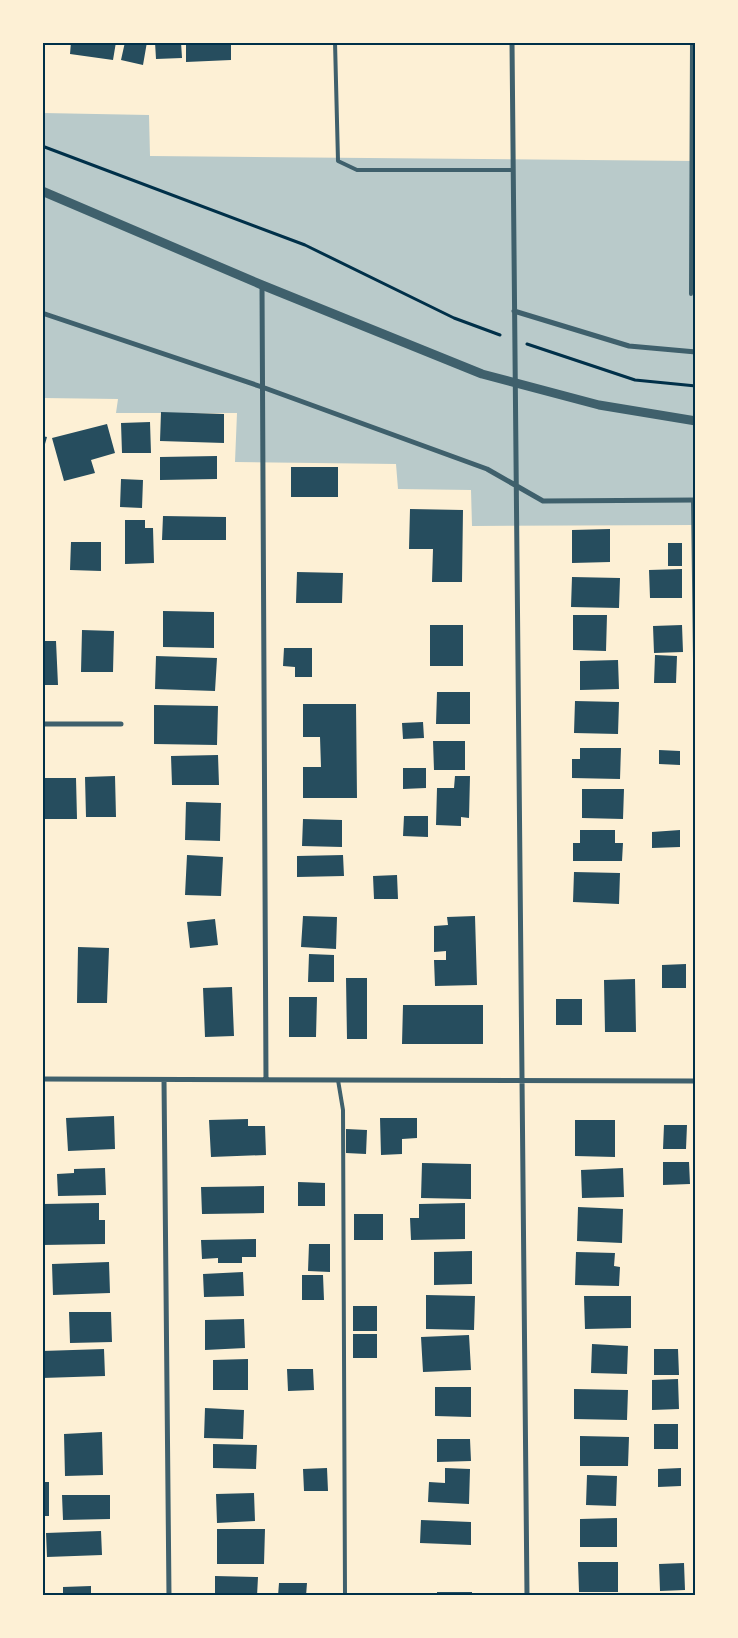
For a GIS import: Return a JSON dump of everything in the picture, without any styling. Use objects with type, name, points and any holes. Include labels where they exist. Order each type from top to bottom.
[{"type":"street","points":[[512,42],[515,485],[524,1080],[527,1596]]},
{"type":"street","points":[[42,191],[262,285],[482,374],[599,405],[696,420]]},
{"type":"street","points":[[262,285],[266,1080]]},
{"type":"street","points":[[514,312],[629,346],[696,352]]},
{"type":"street","points":[[42,313],[262,387],[487,469],[543,501],[694,500]]},
{"type":"street","points":[[42,724],[121,724]]},
{"type":"street","points":[[42,1079],[696,1080]]},
{"type":"street","points":[[164,1080],[169,1596]]},
{"type":"lane","points":[[335,42],[338,161],[357,170],[486,172],[513,170]]},
{"type":"lane","points":[[692,42],[692,294]]},
{"type":"lane","points":[[694,500],[696,739]]},
{"type":"lane","points":[[338,1080],[343,1110],[345,1596]]},
{"type":"path","points":[[42,146],[305,245],[454,318],[483,330]]},
{"type":"path","points":[[541,348],[634,380],[696,386]]},
{"type":"shaded area","points":[[43,113],[149,115],[150,156],[695,161],[695,525],[472,526],[471,490],[398,489],[396,464],[235,462],[237,413],[116,413],[118,399],[43,398]]},
{"type":"building","points":[[71,42],[116,42],[113,60],[70,54]]},
{"type":"building","points":[[125,42],[147,42],[143,65],[121,60]]},
{"type":"building","points":[[155,42],[181,42],[182,58],[156,59]]},
{"type":"building","points":[[186,42],[231,42],[231,60],[186,62]]},
{"type":"building","points":[[161,412],[224,414],[224,443],[160,441]]},
{"type":"building","points":[[150,422],[151,453],[122,453],[121,423]]},
{"type":"building","points":[[107,424],[115,453],[91,460],[95,473],[64,481],[52,438]]},
{"type":"building","points":[[42,436],[47,437],[43,451],[42,451]]},
{"type":"building","points":[[217,456],[217,479],[160,480],[160,457]]},
{"type":"building","points":[[291,467],[338,467],[338,497],[291,497]]},
{"type":"building","points":[[121,479],[143,480],[142,508],[120,507]]},
{"type":"building","points":[[410,509],[463,510],[462,582],[432,582],[433,549],[409,549]]},
{"type":"building","points":[[163,516],[226,517],[226,540],[162,540]]},
{"type":"building","points":[[125,520],[145,520],[145,528],[153,528],[154,563],[125,564]]},
{"type":"building","points":[[610,529],[610,562],[572,563],[572,530]]},
{"type":"building","points":[[71,542],[101,542],[101,571],[70,570]]},
{"type":"building","points":[[668,543],[682,543],[682,566],[668,566]]},
{"type":"building","points":[[682,569],[682,598],[650,598],[649,570]]},
{"type":"building","points":[[297,572],[343,573],[342,603],[296,603]]},
{"type":"building","points":[[572,577],[620,578],[619,608],[571,607]]},
{"type":"building","points":[[163,611],[214,612],[214,648],[163,647]]},
{"type":"building","points":[[573,615],[607,615],[606,651],[573,650]]},
{"type":"building","points":[[430,625],[463,625],[463,666],[430,666]]},
{"type":"building","points":[[682,625],[683,652],[654,653],[653,626]]},
{"type":"building","points":[[82,630],[114,631],[113,672],[81,672]]},
{"type":"building","points":[[42,641],[56,641],[58,685],[42,685]]},
{"type":"building","points":[[284,648],[312,648],[312,677],[295,677],[295,667],[283,666]]},
{"type":"building","points":[[655,655],[677,656],[676,683],[654,683]]},
{"type":"building","points":[[156,656],[217,658],[215,691],[155,689]]},
{"type":"building","points":[[618,660],[619,689],[580,690],[580,661]]},
{"type":"building","points":[[437,692],[470,692],[470,724],[436,724]]},
{"type":"building","points":[[575,701],[619,702],[618,734],[574,733]]},
{"type":"building","points":[[303,704],[356,704],[357,798],[303,798],[303,767],[321,767],[320,737],[303,737]]},
{"type":"building","points":[[154,705],[218,706],[217,745],[154,744]]},
{"type":"building","points":[[423,722],[424,738],[403,739],[402,723]]},
{"type":"building","points":[[433,741],[465,741],[465,770],[434,770]]},
{"type":"building","points":[[580,748],[621,748],[620,779],[572,778],[572,759],[580,759]]},
{"type":"building","points":[[659,750],[680,751],[680,765],[659,764]]},
{"type":"building","points":[[218,755],[219,785],[172,785],[171,756]]},
{"type":"building","points":[[403,768],[426,768],[426,788],[403,789]]},
{"type":"building","points":[[115,776],[116,817],[86,817],[85,777]]},
{"type":"building","points":[[455,776],[470,776],[469,818],[461,817],[461,826],[436,825],[437,788],[454,788]]},
{"type":"building","points":[[45,778],[76,778],[77,819],[45,819]]},
{"type":"building","points":[[582,789],[624,789],[623,819],[582,818]]},
{"type":"building","points":[[186,802],[221,803],[220,841],[185,840]]},
{"type":"building","points":[[404,816],[428,816],[428,837],[403,836]]},
{"type":"building","points":[[303,819],[342,820],[342,847],[302,846]]},
{"type":"building","points":[[580,830],[615,830],[615,843],[623,843],[622,861],[573,861],[573,843],[580,843]]},
{"type":"building","points":[[680,830],[680,847],[652,848],[652,832]]},
{"type":"building","points":[[187,855],[223,857],[221,896],[185,895]]},
{"type":"building","points":[[343,855],[344,876],[297,877],[297,856]]},
{"type":"building","points":[[574,872],[620,873],[619,904],[573,902]]},
{"type":"building","points":[[397,875],[398,899],[374,899],[373,876]]},
{"type":"building","points":[[303,916],[337,917],[336,949],[301,947]]},
{"type":"building","points":[[475,916],[477,985],[435,986],[434,960],[446,960],[446,951],[434,952],[434,926],[448,925],[447,917]]},
{"type":"building","points":[[215,919],[218,945],[190,948],[187,922]]},
{"type":"building","points":[[78,947],[109,948],[107,1003],[77,1003]]},
{"type":"building","points":[[309,954],[334,955],[334,982],[308,982]]},
{"type":"building","points":[[686,964],[686,988],[662,988],[662,965]]},
{"type":"building","points":[[346,978],[367,978],[367,1039],[347,1039]]},
{"type":"building","points":[[635,979],[636,1032],[605,1032],[604,980]]},
{"type":"building","points":[[232,987],[234,1036],[205,1037],[203,988]]},
{"type":"building","points":[[289,997],[317,997],[316,1037],[289,1037]]},
{"type":"building","points":[[556,999],[582,999],[582,1025],[556,1025]]},
{"type":"building","points":[[403,1005],[483,1005],[483,1044],[402,1044]]},
{"type":"building","points":[[114,1116],[115,1149],[68,1151],[66,1118]]},
{"type":"building","points":[[380,1118],[417,1118],[417,1138],[402,1139],[402,1154],[381,1155]]},
{"type":"building","points":[[248,1119],[248,1126],[265,1126],[266,1155],[211,1157],[209,1120]]},
{"type":"building","points":[[575,1120],[615,1120],[615,1157],[575,1156]]},
{"type":"building","points":[[664,1125],[687,1125],[686,1149],[663,1149]]},
{"type":"building","points":[[346,1129],[367,1130],[366,1154],[346,1153]]},
{"type":"building","points":[[663,1162],[689,1162],[690,1184],[663,1185]]},
{"type":"building","points":[[422,1163],[471,1164],[471,1199],[421,1198]]},
{"type":"building","points":[[105,1168],[106,1195],[58,1196],[57,1174],[74,1173],[74,1169]]},
{"type":"building","points":[[623,1168],[624,1197],[582,1198],[581,1170]]},
{"type":"building","points":[[298,1182],[325,1183],[325,1206],[298,1206]]},
{"type":"building","points":[[264,1186],[264,1213],[202,1214],[201,1187]]},
{"type":"building","points":[[99,1203],[99,1220],[105,1220],[105,1244],[42,1245],[42,1204]]},
{"type":"building","points":[[465,1203],[465,1239],[411,1240],[410,1218],[419,1218],[419,1204]]},
{"type":"building","points":[[578,1207],[623,1209],[622,1243],[577,1241]]},
{"type":"building","points":[[354,1214],[383,1214],[383,1240],[354,1240]]},
{"type":"building","points":[[256,1239],[256,1257],[242,1257],[242,1263],[218,1263],[218,1258],[202,1259],[201,1240]]},
{"type":"building","points":[[309,1244],[330,1244],[330,1272],[308,1271]]},
{"type":"building","points":[[472,1251],[472,1284],[434,1285],[434,1252]]},
{"type":"building","points":[[576,1252],[615,1253],[614,1266],[620,1267],[619,1286],[575,1285]]},
{"type":"building","points":[[109,1262],[110,1293],[53,1295],[52,1264]]},
{"type":"building","points":[[243,1272],[244,1296],[204,1297],[203,1274]]},
{"type":"building","points":[[302,1275],[323,1275],[324,1300],[302,1300]]},
{"type":"building","points":[[426,1295],[475,1296],[474,1330],[426,1329]]},
{"type":"building","points":[[584,1296],[631,1296],[631,1328],[585,1329]]},
{"type":"building","points":[[353,1306],[377,1306],[377,1331],[353,1331]]},
{"type":"building","points":[[69,1312],[111,1312],[112,1342],[70,1343]]},
{"type":"building","points":[[244,1319],[245,1348],[205,1350],[205,1320]]},
{"type":"building","points":[[353,1334],[377,1334],[377,1358],[353,1358]]},
{"type":"building","points":[[469,1335],[471,1370],[423,1372],[421,1337]]},
{"type":"building","points":[[592,1344],[628,1346],[627,1374],[591,1373]]},
{"type":"building","points":[[104,1349],[105,1376],[42,1378],[42,1351]]},
{"type":"building","points":[[654,1349],[678,1349],[679,1375],[654,1375]]},
{"type":"building","points":[[248,1359],[248,1390],[213,1390],[213,1360]]},
{"type":"building","points":[[287,1369],[313,1369],[314,1390],[288,1391]]},
{"type":"building","points":[[678,1379],[679,1409],[652,1410],[652,1380]]},
{"type":"building","points":[[435,1387],[471,1387],[471,1417],[435,1416]]},
{"type":"building","points":[[574,1389],[628,1390],[627,1420],[574,1419]]},
{"type":"building","points":[[205,1408],[244,1410],[243,1439],[204,1438]]},
{"type":"building","points":[[654,1424],[678,1424],[678,1449],[654,1449]]},
{"type":"building","points":[[102,1432],[103,1475],[65,1476],[64,1434]]},
{"type":"building","points":[[580,1436],[629,1437],[628,1466],[580,1466]]},
{"type":"building","points":[[437,1439],[470,1439],[471,1461],[437,1462]]},
{"type":"building","points":[[213,1444],[257,1445],[256,1469],[213,1468]]},
{"type":"building","points":[[327,1468],[328,1491],[304,1491],[303,1469]]},
{"type":"building","points":[[445,1468],[470,1469],[469,1504],[428,1502],[429,1482],[445,1483]]},
{"type":"building","points":[[681,1468],[681,1486],[658,1487],[658,1469]]},
{"type":"building","points":[[587,1475],[617,1476],[616,1506],[586,1505]]},
{"type":"building","points":[[42,1482],[49,1482],[49,1516],[42,1516]]},
{"type":"building","points":[[254,1493],[255,1521],[217,1523],[216,1494]]},
{"type":"building","points":[[62,1495],[110,1495],[110,1519],[63,1520]]},
{"type":"building","points":[[617,1518],[617,1547],[580,1547],[580,1519]]},
{"type":"building","points":[[421,1520],[471,1522],[471,1545],[420,1543]]},
{"type":"building","points":[[217,1529],[265,1529],[264,1564],[217,1564]]},
{"type":"building","points":[[101,1531],[102,1555],[47,1557],[46,1533]]},
{"type":"building","points":[[578,1562],[618,1562],[618,1592],[579,1592]]},
{"type":"building","points":[[684,1563],[685,1590],[660,1591],[659,1564]]},
{"type":"building","points":[[215,1576],[258,1577],[257,1596],[215,1596]]},
{"type":"building","points":[[279,1583],[307,1583],[306,1596],[278,1596]]},
{"type":"building","points":[[91,1586],[91,1596],[63,1596],[63,1587]]},
{"type":"building","points":[[437,1592],[472,1592],[472,1596],[437,1596]]}]
